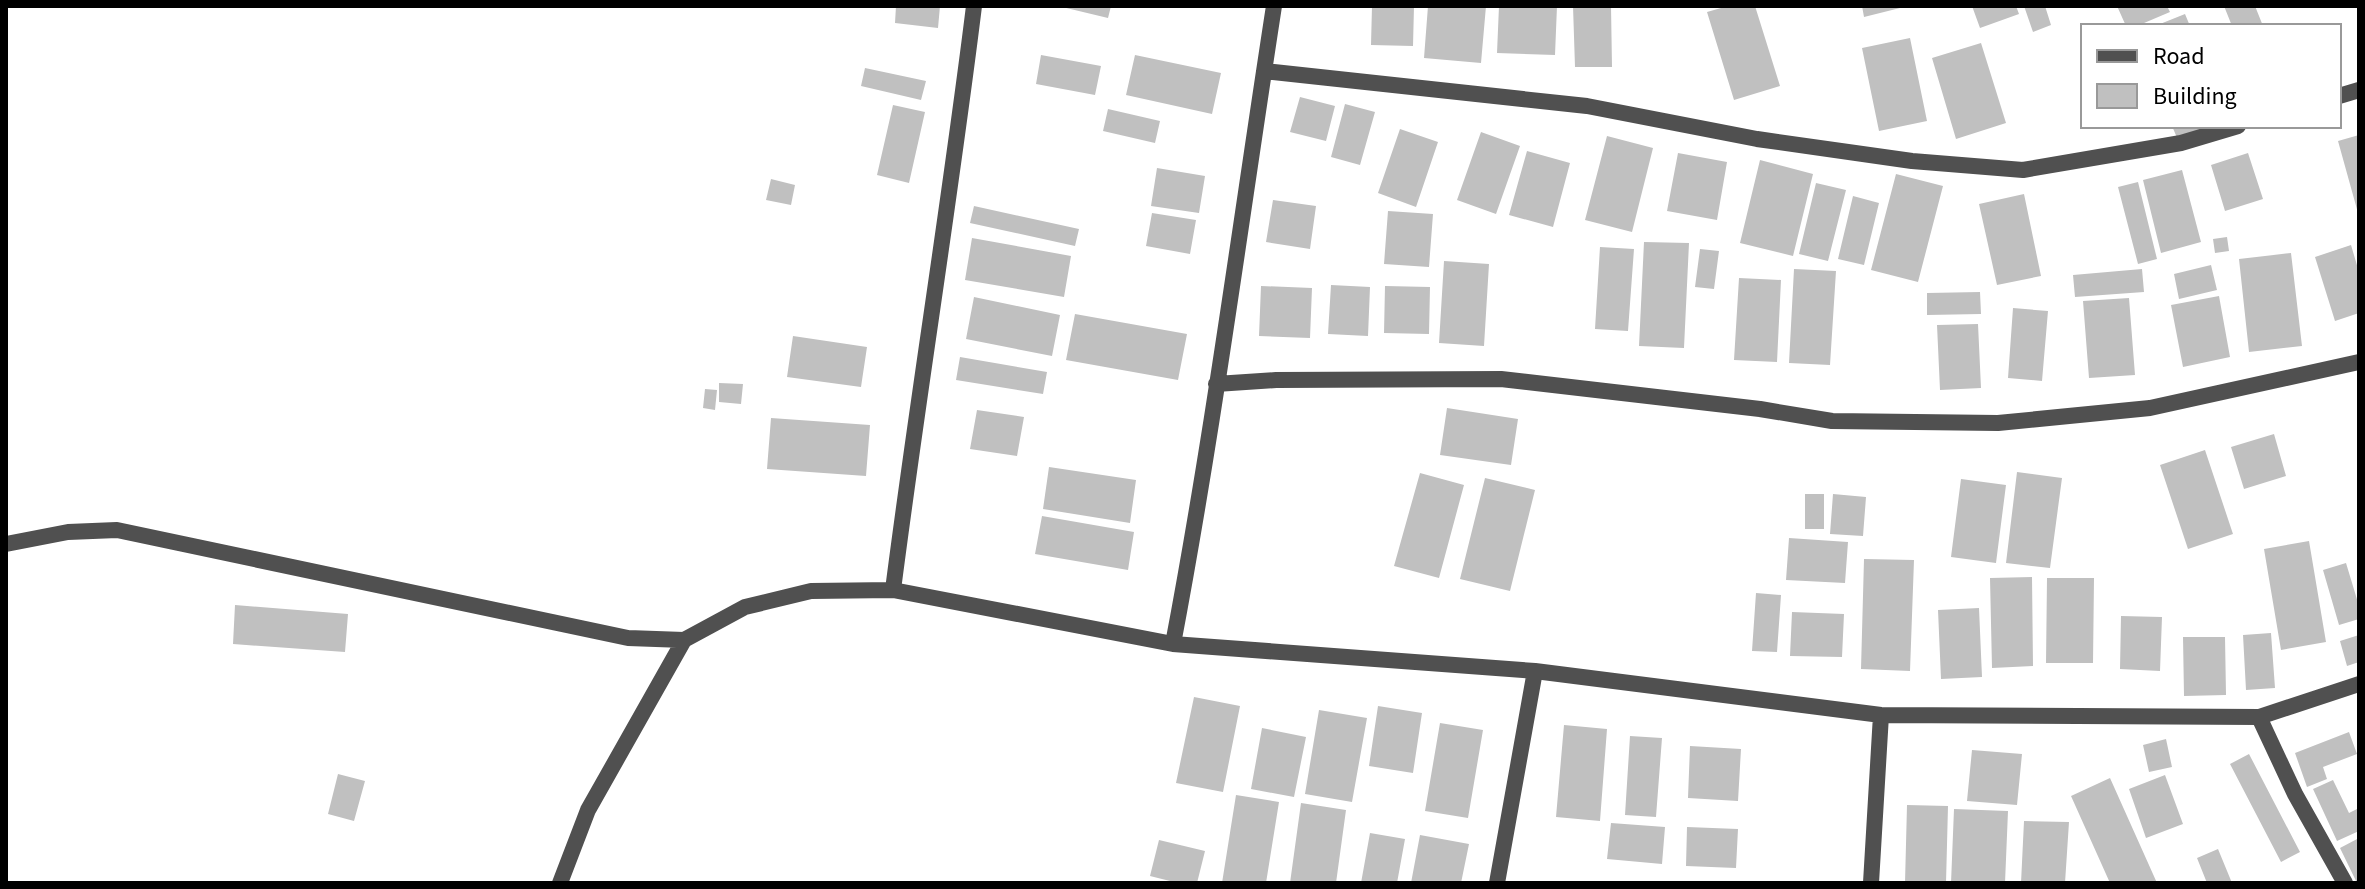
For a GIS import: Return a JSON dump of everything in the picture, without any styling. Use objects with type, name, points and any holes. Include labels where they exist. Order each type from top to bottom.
[{"type":"street","points":[[893,590],[974,6]]},
{"type":"street","points":[[1173,644],[1202,489],[1274,6]]},
{"type":"street","points":[[1264,71],[1587,106],[1757,139],[1912,161],[2023,170],[2181,143],[2231,128]]},
{"type":"street","points":[[1216,384],[1276,380],[1501,379],[1760,409],[1832,421],[1998,423],[2150,408],[2359,362]]},
{"type":"street","points":[[6,544],[68,532],[117,530],[628,638],[684,640],[745,607],[811,591],[893,590],[1173,644],[1535,671],[1881,715],[2259,717],[2359,684]]},
{"type":"street","points":[[560,883],[588,810],[684,640]]},
{"type":"street","points":[[1497,883],[1535,671]]},
{"type":"street","points":[[1871,883],[1881,715]]},
{"type":"street","points":[[2259,717],[2295,794],[2345,883]]},
{"type":"building","points":[[896,6],[940,6],[938,28],[895,23]]},
{"type":"building","points":[[1058,6],[1111,6],[1108,18]]},
{"type":"building","points":[[1372,6],[1414,6],[1413,46],[1371,45]]},
{"type":"building","points":[[1428,6],[1486,6],[1481,63],[1424,58]]},
{"type":"building","points":[[1499,6],[1557,6],[1555,55],[1497,53]]},
{"type":"building","points":[[1573,6],[1611,6],[1612,67],[1575,67]]},
{"type":"building","points":[[1728,6],[1755,6],[1780,86],[1734,100],[1707,12]]},
{"type":"building","points":[[1862,6],[1903,6],[1904,7],[1864,17]]},
{"type":"building","points":[[1972,6],[2016,6],[2019,14],[1980,28]]},
{"type":"building","points":[[2024,6],[2045,6],[2051,25],[2033,32]]},
{"type":"building","points":[[2117,6],[2167,6],[2170,12],[2142,24],[2125,24]]},
{"type":"building","points":[[2224,6],[2255,6],[2262,24],[2231,24]]},
{"type":"building","points":[[2185,14],[2189,24],[2160,24]]},
{"type":"building","points":[[1910,38],[1927,121],[1879,131],[1862,48]]},
{"type":"building","points":[[1981,43],[2006,123],[1956,139],[1932,58]]},
{"type":"building","points":[[1041,55],[1101,66],[1095,95],[1036,84]]},
{"type":"building","points":[[1135,55],[1221,73],[1212,114],[1126,95]]},
{"type":"building","points":[[865,68],[926,81],[921,100],[861,86]]},
{"type":"building","points":[[1300,97],[1335,106],[1326,141],[1290,132]]},
{"type":"building","points":[[1345,104],[1375,112],[1360,165],[1331,157]]},
{"type":"building","points":[[893,105],[925,112],[909,183],[877,175]]},
{"type":"building","points":[[1108,109],[1160,121],[1155,143],[1103,131]]},
{"type":"building","points":[[2173,128],[2205,128],[2178,140]]},
{"type":"building","points":[[1400,129],[1438,142],[1416,207],[1378,193]]},
{"type":"building","points":[[1481,132],[1520,146],[1496,214],[1457,200]]},
{"type":"building","points":[[2359,135],[2359,213],[2358,213],[2338,141]]},
{"type":"building","points":[[1607,136],[1653,148],[1632,232],[1585,220]]},
{"type":"building","points":[[1527,151],[1570,163],[1553,227],[1509,215]]},
{"type":"building","points":[[1678,153],[1727,162],[1717,220],[1667,211]]},
{"type":"building","points":[[2248,153],[2263,199],[2225,211],[2211,165]]},
{"type":"building","points":[[1760,160],[1813,174],[1793,256],[1740,243]]},
{"type":"building","points":[[1157,168],[1205,176],[1199,213],[1151,206]]},
{"type":"building","points":[[2182,170],[2201,242],[2161,253],[2143,180]]},
{"type":"building","points":[[1896,174],[1943,186],[1918,282],[1871,270]]},
{"type":"building","points":[[771,179],[795,185],[791,205],[766,200]]},
{"type":"building","points":[[2138,182],[2157,259],[2138,264],[2118,187]]},
{"type":"building","points":[[1816,183],[1846,190],[1828,261],[1799,254]]},
{"type":"building","points":[[2024,194],[2041,276],[1997,285],[1979,204]]},
{"type":"building","points":[[1853,196],[1879,203],[1864,265],[1838,259]]},
{"type":"building","points":[[1273,200],[1316,206],[1310,249],[1266,242]]},
{"type":"building","points":[[974,206],[1079,229],[1075,246],[970,223]]},
{"type":"building","points":[[1388,211],[1433,214],[1429,267],[1384,264]]},
{"type":"building","points":[[1152,213],[1196,220],[1190,254],[1146,246]]},
{"type":"building","points":[[2227,237],[2229,251],[2215,253],[2213,239]]},
{"type":"building","points":[[972,238],[1071,256],[1064,297],[965,280]]},
{"type":"building","points":[[1644,242],[1689,243],[1684,348],[1639,346]]},
{"type":"building","points":[[2351,245],[2359,272],[2359,313],[2335,321],[2315,257]]},
{"type":"building","points":[[1600,247],[1634,249],[1628,331],[1595,329]]},
{"type":"building","points":[[1700,249],[1719,251],[1714,289],[1695,287]]},
{"type":"building","points":[[2291,253],[2302,346],[2249,352],[2239,259]]},
{"type":"building","points":[[1444,261],[1489,264],[1484,346],[1439,343]]},
{"type":"building","points":[[2211,265],[2217,290],[2179,299],[2174,274]]},
{"type":"building","points":[[1794,269],[1836,271],[1830,365],[1789,363]]},
{"type":"building","points":[[2142,269],[2144,292],[2075,297],[2073,275]]},
{"type":"building","points":[[1739,278],[1781,280],[1777,362],[1734,360]]},
{"type":"building","points":[[1331,285],[1370,287],[1368,336],[1328,334]]},
{"type":"building","points":[[1261,286],[1312,288],[1310,338],[1259,336]]},
{"type":"building","points":[[1385,286],[1430,287],[1429,334],[1384,333]]},
{"type":"building","points":[[1980,292],[1981,314],[1927,315],[1927,293]]},
{"type":"building","points":[[2219,296],[2230,357],[2183,367],[2171,305]]},
{"type":"building","points":[[974,297],[1060,315],[1052,356],[966,339]]},
{"type":"building","points":[[2129,298],[2135,375],[2089,378],[2083,301]]},
{"type":"building","points":[[2013,308],[2048,311],[2042,381],[2008,378]]},
{"type":"building","points":[[1075,314],[1187,334],[1178,380],[1066,360]]},
{"type":"building","points":[[1978,324],[1981,388],[1940,390],[1937,325]]},
{"type":"building","points":[[793,336],[867,347],[861,387],[787,377]]},
{"type":"building","points":[[960,357],[1047,372],[1043,394],[956,380]]},
{"type":"building","points":[[719,383],[743,384],[741,404],[719,402]]},
{"type":"building","points":[[705,389],[717,390],[715,410],[703,408]]},
{"type":"building","points":[[1447,408],[1518,419],[1511,465],[1440,455]]},
{"type":"building","points":[[977,410],[1024,417],[1017,456],[970,449]]},
{"type":"building","points":[[771,418],[870,425],[866,476],[767,469]]},
{"type":"building","points":[[2274,434],[2286,476],[2244,489],[2231,447]]},
{"type":"building","points":[[2205,450],[2233,534],[2188,549],[2160,465]]},
{"type":"building","points":[[1049,467],[1136,480],[1130,523],[1043,509]]},
{"type":"building","points":[[2017,472],[2062,478],[2050,568],[2006,563]]},
{"type":"building","points":[[1420,473],[1464,485],[1439,578],[1394,566]]},
{"type":"building","points":[[1485,478],[1535,490],[1510,591],[1460,579]]},
{"type":"building","points":[[1961,479],[2006,485],[1996,563],[1951,557]]},
{"type":"building","points":[[1805,494],[1824,494],[1824,529],[1805,529]]},
{"type":"building","points":[[1833,494],[1866,497],[1863,536],[1830,534]]},
{"type":"building","points":[[1042,516],[1134,532],[1128,570],[1035,554]]},
{"type":"building","points":[[1789,538],[1848,542],[1845,583],[1786,580]]},
{"type":"building","points":[[2309,541],[2326,642],[2281,650],[2264,549]]},
{"type":"building","points":[[1864,559],[1914,560],[1910,671],[1861,669]]},
{"type":"building","points":[[2346,563],[2359,606],[2359,619],[2339,625],[2323,570]]},
{"type":"building","points":[[2032,577],[2033,666],[1992,668],[1990,578]]},
{"type":"building","points":[[2047,578],[2094,578],[2093,663],[2046,663]]},
{"type":"building","points":[[1756,593],[1781,595],[1777,652],[1752,651]]},
{"type":"building","points":[[235,605],[348,614],[345,652],[233,644]]},
{"type":"building","points":[[1979,608],[1982,677],[1941,679],[1938,610]]},
{"type":"building","points":[[1792,612],[1844,614],[1842,657],[1790,656]]},
{"type":"building","points":[[2121,616],[2162,617],[2160,671],[2120,669]]},
{"type":"building","points":[[2271,633],[2275,688],[2246,690],[2243,635]]},
{"type":"building","points":[[2359,635],[2359,662],[2347,666],[2340,641]]},
{"type":"building","points":[[2183,637],[2225,637],[2226,695],[2184,696]]},
{"type":"building","points":[[1194,697],[1240,706],[1223,792],[1176,783]]},
{"type":"building","points":[[1378,706],[1422,713],[1413,773],[1369,766]]},
{"type":"building","points":[[1319,710],[1367,718],[1352,802],[1305,794]]},
{"type":"building","points":[[1440,723],[1483,730],[1468,818],[1425,811]]},
{"type":"building","points":[[1564,725],[1607,729],[1600,821],[1556,817]]},
{"type":"building","points":[[1262,728],[1306,737],[1294,797],[1251,789]]},
{"type":"building","points":[[2349,732],[2357,754],[2323,767],[2327,779],[2307,787],[2295,753]]},
{"type":"building","points":[[1630,736],[1662,738],[1656,817],[1625,815]]},
{"type":"building","points":[[2166,739],[2172,767],[2149,772],[2143,745]]},
{"type":"building","points":[[1690,746],[1741,749],[1738,801],[1688,798]]},
{"type":"building","points":[[1972,750],[2022,754],[2017,805],[1967,801]]},
{"type":"building","points":[[2249,754],[2300,852],[2281,862],[2230,764]]},
{"type":"building","points":[[338,774],[365,781],[354,821],[328,814]]},
{"type":"building","points":[[2165,775],[2183,824],[2146,838],[2129,789]]},
{"type":"building","points":[[2110,778],[2157,883],[2110,883],[2071,796]]},
{"type":"building","points":[[2333,780],[2349,813],[2359,808],[2359,831],[2337,841],[2313,789]]},
{"type":"building","points":[[1236,795],[1279,802],[1266,883],[1222,883]]},
{"type":"building","points":[[1301,803],[1346,810],[1336,883],[1290,883]]},
{"type":"building","points":[[1907,805],[1948,806],[1946,883],[1905,883]]},
{"type":"building","points":[[1954,809],[2008,811],[2005,883],[1951,883]]},
{"type":"building","points":[[2024,821],[2069,822],[2065,883],[2021,883]]},
{"type":"building","points":[[1611,823],[1665,827],[1662,864],[1607,859]]},
{"type":"building","points":[[1687,827],[1738,829],[1736,868],[1686,866]]},
{"type":"building","points":[[1370,833],[1405,839],[1397,883],[1361,883]]},
{"type":"building","points":[[1420,835],[1469,844],[1461,883],[1411,883]]},
{"type":"building","points":[[2359,838],[2359,883],[2357,883],[2340,848]]},
{"type":"building","points":[[1159,840],[1205,851],[1197,883],[1178,883],[1150,876]]},
{"type":"building","points":[[2218,849],[2232,883],[2207,883],[2197,858]]}]
